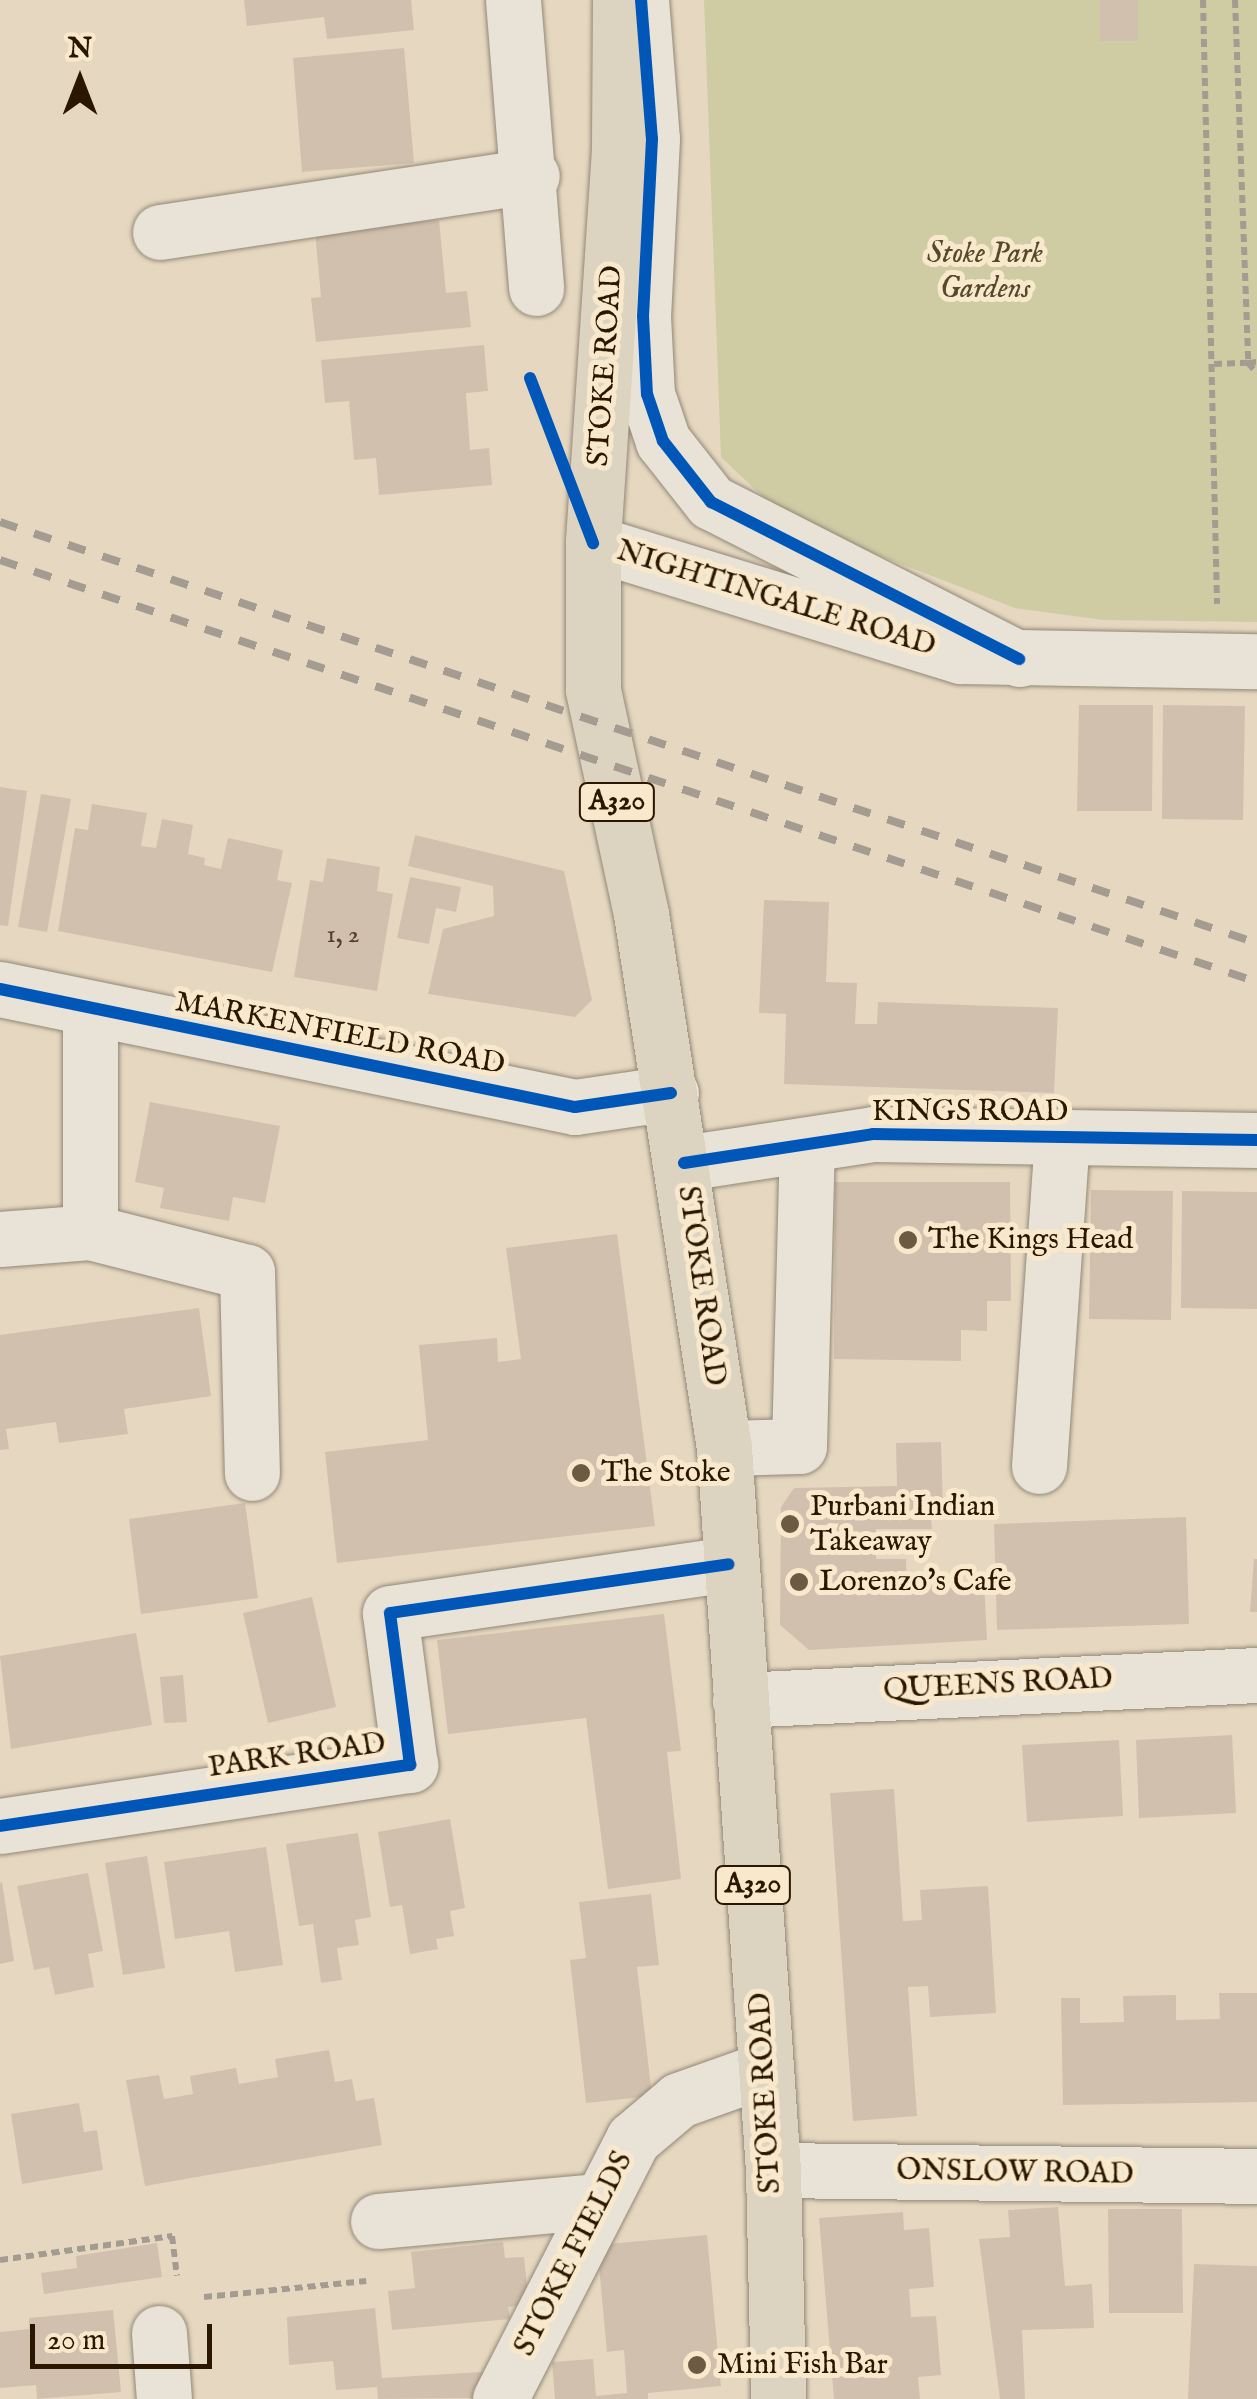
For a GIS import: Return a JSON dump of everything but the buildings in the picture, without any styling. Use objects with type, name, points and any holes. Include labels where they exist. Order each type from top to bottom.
[{"type":"main road","name":"STOKE ROAD","points":[[620,0],[619,149],[592,542],[592,690],[642,914],[684,1163],[724,1448],[728,1564],[772,2170],[778,2399]]},
{"type":"street","points":[[513,0],[532,176],[536,288]]},
{"type":"street","name":"NIGHTINGALE ROAD","points":[[641,0],[652,139],[643,316],[647,394],[663,440],[711,502],[1019,659]]},
{"type":"street","points":[[160,232],[532,176]]},
{"type":"street","name":"NIGHTINGALE ROAD","points":[[592,542],[961,656],[1237,661]]},
{"type":"street","name":"MARKENFIELD ROAD","points":[[0,989],[575,1107],[670,1093]]},
{"type":"street","points":[[90,1009],[90,1232]]},
{"type":"street","name":"KINGS ROAD","points":[[684,1163],[873,1134],[1257,1140]]},
{"type":"street","points":[[1039,1466],[1062,1136]]},
{"type":"street","points":[[724,1448],[798,1446],[808,1145]]},
{"type":"street","points":[[0,1239],[90,1232],[247,1272],[252,1473]]},
{"type":"street","name":"PARK ROAD","points":[[0,1826],[410,1765],[390,1612],[728,1564]]},
{"type":"street","name":"QUEENS ROAD","points":[[740,1700],[1257,1675]]},
{"type":"street","name":"STOKE FIELDS","points":[[500,2399],[596,2201],[632,2140],[680,2100],[766,2069]]},
{"type":"street","name":"ONSLOW ROAD","points":[[772,2170],[1257,2176]]},
{"type":"street","points":[[378,2221],[596,2201]]},
{"type":"street","points":[[158,2333],[164,2399]]},
{"type":"path","points":[[1203,0],[1214,364],[1237,661]]},
{"type":"path","points":[[1234,0],[1253,363],[1257,373]]},
{"type":"path","points":[[1214,364],[1253,363]]},
{"type":"path","points":[[198,2297],[384,2279],[378,2221]]},
{"type":"path","points":[[0,2260],[172,2236],[178,2283]]},
{"type":"green space","name":"Stoke Park Gardens","points":[[704,0],[1257,0],[1257,622],[1103,620],[1015,608],[839,540],[763,497],[721,457]]},
{"type":"railway","points":[[0,522],[1257,943]]},
{"type":"railway","points":[[0,560],[1257,982]]},
{"type":"cycle path","points":[[641,0],[652,139],[643,316],[647,394],[663,441],[711,502],[1019,659]]},
{"type":"cycle path","points":[[530,378],[593,543]]},
{"type":"cycle path","points":[[0,989],[575,1107],[671,1093]]},
{"type":"cycle path","points":[[684,1163],[873,1134],[1257,1140]]},
{"type":"cycle path","points":[[0,1826],[410,1765],[390,1613],[728,1564]]},
{"type":"place","name":"The Kings Head","points":[[908,1240]]},
{"type":"place","name":"The Stoke","points":[[581,1473]]},
{"type":"place","name":"Purbani Indian Takeaway","points":[[790,1524]]},
{"type":"place","name":"Lorenzo's Cafe","points":[[799,1582]]},
{"type":"place","name":"Mini Fish Bar","points":[[697,2365]]}]
